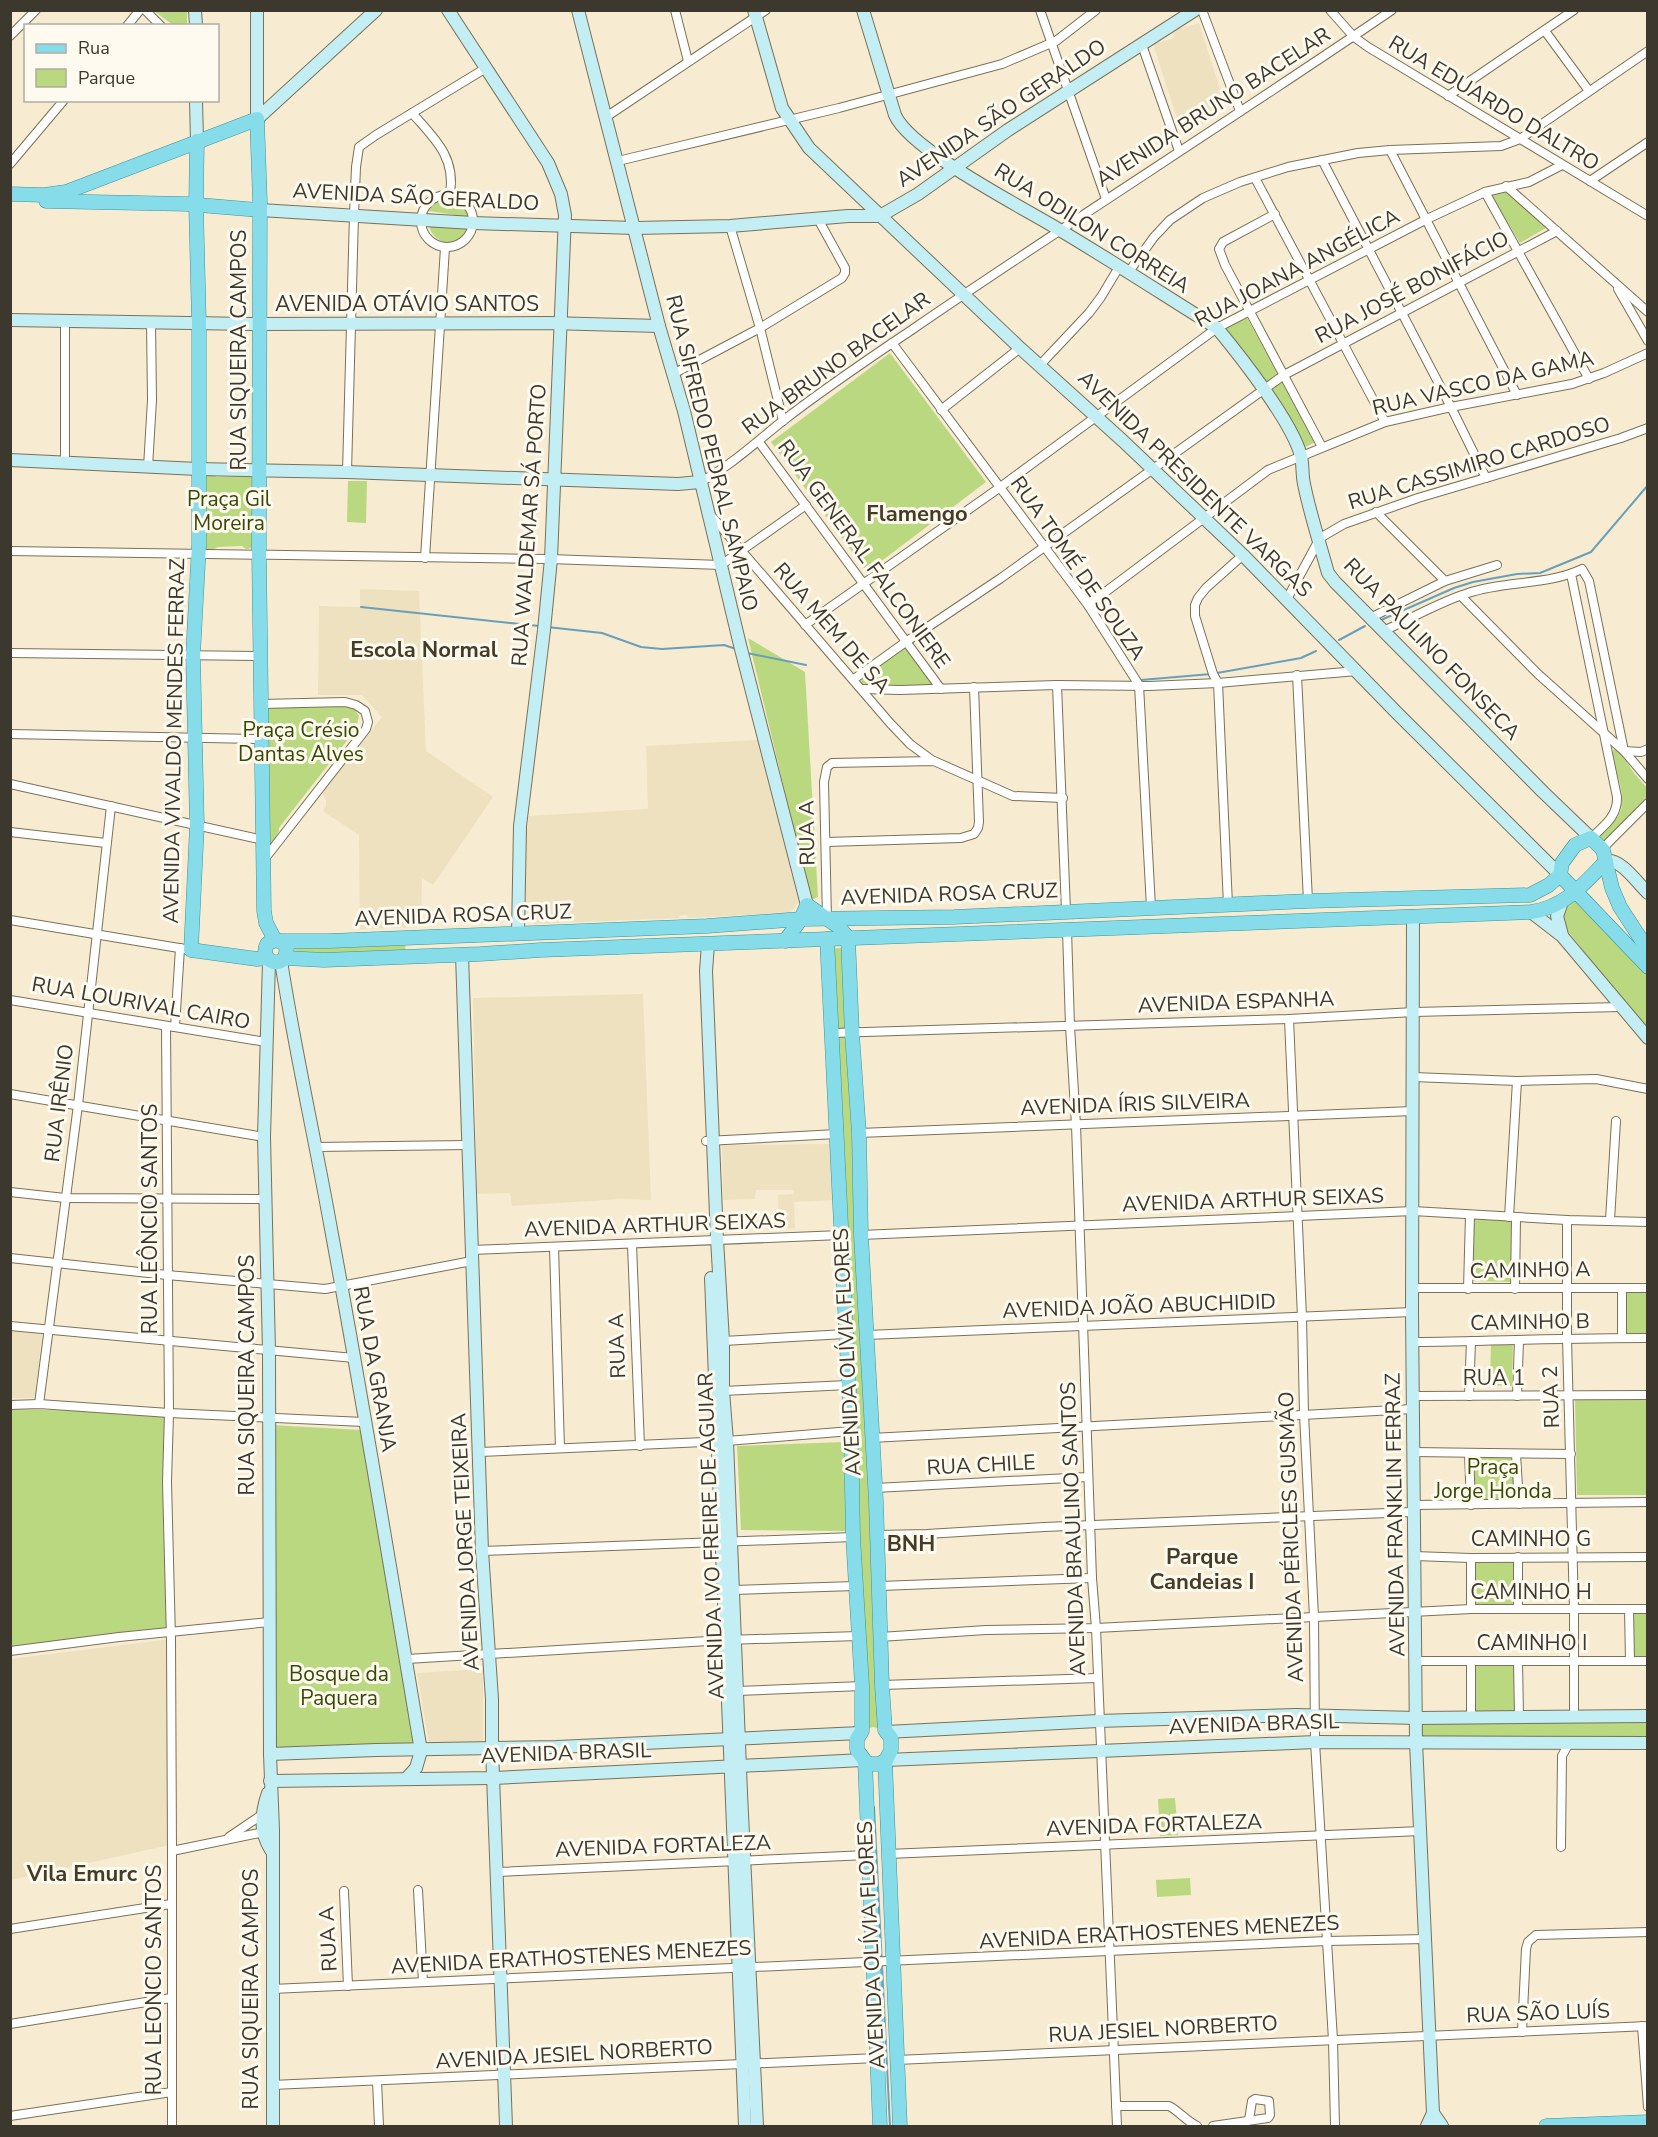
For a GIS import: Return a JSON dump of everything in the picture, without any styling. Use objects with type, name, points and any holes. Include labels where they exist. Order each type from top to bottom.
[{"type":"main road","points":[[10,194],[44,195],[66,192],[257,119]]},
{"type":"main road","name":"RUA SIQUEIRA CAMPOS","points":[[257,119],[260,210],[259,554],[264,911],[266,923],[278,940]]},
{"type":"main road","name":"AVENIDA VIVALDO MENDES FERRAZ","points":[[186,949],[197,825],[193,655],[199,554],[197,141]]},
{"type":"main road","points":[[87,185],[94,195],[87,203]]},
{"type":"main road","name":"AVENIDA SÃO GERALDO","points":[[10,200],[196,205],[260,210]]},
{"type":"main road","points":[[1591,838],[1604,855],[1609,878],[1620,907],[1647,950]]},
{"type":"main road","name":"AVENIDA ROSA CRUZ","points":[[278,940],[329,941],[853,918],[1530,895],[1541,891],[1560,875],[1562,863],[1575,845],[1591,838]]},
{"type":"main road","name":"AVENIDA ROSA CRUZ","points":[[186,949],[257,959],[324,960],[1531,912],[1562,902],[1577,892],[1604,855]]},
{"type":"main road","points":[[1560,875],[1573,880],[1588,879]]},
{"type":"main road","name":"AVENIDA PRESIDENTE VARGAS","points":[[1560,875],[1647,967]]},
{"type":"main road","points":[[1513,895],[1518,904],[1515,912]]},
{"type":"main road","points":[[1314,901],[1314,913],[1320,919]]},
{"type":"main road","points":[[785,941],[801,920],[807,904],[827,919],[835,938],[853,918]]},
{"type":"main road","points":[[1190,906],[1197,915],[1192,924]]},
{"type":"main road","points":[[1034,930],[1030,922],[1036,913]]},
{"type":"main road","points":[[660,928],[666,935],[661,945]]},
{"type":"main road","points":[[413,937],[408,942],[408,946],[409,952],[415,956]]},
{"type":"main road","name":"AVENIDA OLÍVIA FLORES","points":[[835,938],[833,1033],[851,1431],[855,1586],[862,1686],[861,1732],[857,1739],[857,1750],[863,1760],[880,2127]]},
{"type":"main road","name":"AVENIDA OLÍVIA FLORES","points":[[835,938],[852,1033],[860,1133],[861,1235],[876,1495],[882,1685],[886,1731],[891,1738],[891,1750],[885,1761],[900,2127]]},
{"type":"main road","points":[[278,940],[286,946],[276,960],[265,947],[269,942],[278,940]]},
{"type":"main road","points":[[853,1503],[876,1495]]},
{"type":"main road","points":[[853,1518],[876,1516]]},
{"type":"main road","name":"AVENIDA BRASIL","points":[[861,1732],[873,1727],[886,1731]]},
{"type":"main road","name":"AVENIDA BRASIL","points":[[863,1760],[869,1764],[879,1764],[885,1761]]},
{"type":"main road","points":[[1546,2127],[1647,2122]]},
{"type":"street","points":[[10,36],[36,10]]},
{"type":"street","points":[[129,24],[140,10]]},
{"type":"street","points":[[145,10],[159,24]]},
{"type":"street","name":"RUA SIQUEIRA CAMPOS","points":[[256,10],[257,119]]},
{"type":"street","points":[[257,119],[376,10]]},
{"type":"street","name":"RUA WALDEMAR SÁ PORTO","points":[[448,10],[552,171],[564,205],[566,226],[551,559],[520,826],[518,934]]},
{"type":"street","name":"RUA SIFREDO PEDRAL SAMPAIO","points":[[578,10],[659,326],[684,411],[740,645],[807,904]]},
{"type":"street","points":[[675,10],[688,61]]},
{"type":"street","points":[[1040,10],[1106,199]]},
{"type":"street","points":[[618,161],[890,95],[1002,64],[1062,38],[1096,10]]},
{"type":"street","name":"AVENIDA SÃO GERALDO","points":[[260,210],[635,228],[730,226],[848,216],[880,216],[918,194],[954,167],[1195,10]]},
{"type":"street","points":[[1202,10],[1240,111]]},
{"type":"street","name":"RUA EDUARDO DALTRO","points":[[1330,10],[1354,37],[1409,74],[1647,216]]},
{"type":"street","name":"AVENIDA BRUNO BACELAR","points":[[964,294],[1059,229],[1298,75],[1392,10]]},
{"type":"street","points":[[1448,96],[1574,10]]},
{"type":"street","name":"RUA ODILON CORREIA","points":[[865,11],[895,116],[904,130],[954,167],[1059,229],[1217,328]]},
{"type":"street","points":[[606,117],[759,13]]},
{"type":"street","name":"AVENIDA PRESIDENTE VARGAS","points":[[759,13],[782,108],[809,148],[1243,555],[1560,875]]},
{"type":"street","points":[[1545,30],[1589,91]]},
{"type":"street","points":[[1142,45],[1179,151]]},
{"type":"street","points":[[1040,365],[1089,313],[1154,237],[1176,216],[1203,198],[1288,167],[1358,153],[1501,146],[1520,139],[1647,51]]},
{"type":"street","points":[[347,472],[354,215],[359,147],[486,68]]},
{"type":"street","points":[[10,164],[62,102]]},
{"type":"street","name":"AVENIDA VIVALDO MENDES FERRAZ","points":[[196,102],[197,141]]},
{"type":"street","points":[[412,113],[443,151],[451,169],[450,193]]},
{"type":"street","points":[[1590,181],[1647,142]]},
{"type":"street","points":[[1390,150],[1518,395]]},
{"type":"street","points":[[1322,160],[1451,406],[1486,478]]},
{"type":"street","name":"RUA JOANA ANGÉLICA","points":[[805,625],[999,488],[1217,328],[1427,219],[1485,192],[1529,182],[1562,165]]},
{"type":"street","points":[[1255,178],[1385,422]]},
{"type":"street","points":[[1523,201],[1529,182]]},
{"type":"street","points":[[1506,186],[1647,312]]},
{"type":"street","points":[[1485,192],[1589,379]]},
{"type":"street","points":[[450,193],[464,201],[470,208],[473,222],[470,231],[458,245],[445,248],[428,240],[423,232],[420,219],[424,207],[430,200],[450,193]]},
{"type":"street","points":[[1275,214],[1220,245],[1225,265],[1322,447]]},
{"type":"street","points":[[673,374],[760,328],[844,275],[844,266],[818,219]]},
{"type":"street","points":[[730,226],[760,328],[783,421]]},
{"type":"street","name":"RUA JOSÉ BONIFÁCIO","points":[[854,679],[906,641],[992,584],[1284,375],[1557,231]]},
{"type":"street","points":[[425,558],[445,248]]},
{"type":"street","points":[[1615,284],[1647,341]]},
{"type":"street","name":"RUA BRUNO BACELAR","points":[[700,482],[759,442],[783,421],[892,343],[964,294]]},
{"type":"street","name":"AVENIDA OTÁVIO SANTOS","points":[[10,320],[659,326]]},
{"type":"street","points":[[65,321],[65,463]]},
{"type":"street","points":[[148,467],[152,400],[151,322]]},
{"type":"street","name":"RUA PAULINO FONSECA","points":[[1217,328],[1288,428],[1301,456],[1303,480],[1328,573],[1370,618],[1591,838]]},
{"type":"street","name":"RUA TOMÉ DE SOUZA","points":[[892,343],[1088,605],[1139,685],[1151,907]]},
{"type":"street","points":[[941,410],[1020,348]]},
{"type":"street","name":"RUA VASCO DA GAMA","points":[[1088,605],[1268,470],[1385,422],[1451,406],[1518,395],[1589,379],[1647,353]]},
{"type":"street","name":"RUA CASSIMIRO CARDOSO","points":[[1320,538],[1344,524],[1376,512],[1621,438],[1647,428]]},
{"type":"street","name":"RUA GENERAL FALCONIERE","points":[[759,442],[941,689]]},
{"type":"street","points":[[10,460],[198,469],[678,484],[700,482]]},
{"type":"street","points":[[10,551],[551,559],[721,565],[806,505]]},
{"type":"street","name":"RUA MEM DE SA","points":[[709,512],[741,552],[910,744],[934,761]]},
{"type":"street","points":[[1376,512],[1445,581]]},
{"type":"street","points":[[1287,599],[1320,538]]},
{"type":"street","points":[[1228,905],[1218,683],[1195,616],[1195,605],[1206,588],[1243,555]]},
{"type":"street","points":[[1370,618],[1445,581],[1497,565]]},
{"type":"street","points":[[1572,578],[1582,569],[1589,581],[1624,751]]},
{"type":"street","points":[[1383,631],[1461,596],[1495,587],[1572,578],[1589,581]]},
{"type":"street","name":"AVENIDA ROSA CRUZ","points":[[1572,578],[1617,803],[1610,820],[1591,838]]},
{"type":"street","points":[[1461,596],[1539,674],[1624,751],[1647,779]]},
{"type":"street","points":[[10,653],[260,656]]},
{"type":"street","points":[[862,689],[1218,683],[1357,671]]},
{"type":"street","points":[[1297,675],[1314,901]]},
{"type":"street","points":[[1057,685],[1066,911]]},
{"type":"street","points":[[826,842],[971,837],[977,831],[979,825],[974,687]]},
{"type":"street","points":[[262,704],[350,703],[365,711],[368,722],[366,729],[263,861]]},
{"type":"street","points":[[10,734],[261,739]]},
{"type":"street","points":[[1624,751],[1644,751],[1637,766]]},
{"type":"street","points":[[934,761],[1013,796],[1063,798]]},
{"type":"street","name":"RUA A","points":[[827,919],[825,772],[832,763],[934,761]]},
{"type":"street","points":[[10,784],[263,840]]},
{"type":"street","points":[[1647,803],[1604,855],[1620,866],[1647,893]]},
{"type":"street","name":"RUA IRÊNIO","points":[[39,1404],[78,1105],[111,806]]},
{"type":"street","points":[[10,832],[106,843]]},
{"type":"street","points":[[1609,878],[1609,870],[1612,866],[1620,866]]},
{"type":"street","points":[[1562,902],[1557,916],[1562,936]]},
{"type":"street","points":[[1531,912],[1562,936],[1647,1038]]},
{"type":"street","name":"AVENIDA FRANKLIN FERRAZ","points":[[1413,916],[1412,1312],[1416,1742],[1433,2113]]},
{"type":"street","points":[[10,920],[186,949]]},
{"type":"street","name":"AVENIDA BRAULINO SANTOS","points":[[1067,930],[1092,1578],[1117,2127]]},
{"type":"street","name":"AVENIDA IVO FREIRE DE AGUIAR","points":[[702,944],[748,2064],[745,2127]]},
{"type":"street","name":"RUA LEÔNCIO SANTOS","points":[[172,1851],[167,1482],[169,1413],[168,1122],[170,1026],[186,949]]},
{"type":"street","name":"AVENIDA JORGE TEIXEIRA","points":[[462,955],[482,1551],[489,1653],[506,2127]]},
{"type":"street","name":"RUA SIQUEIRA CAMPOS","points":[[273,2127],[272,1851],[268,1831],[270,1785],[269,1351],[264,1137],[266,1042],[276,960]]},
{"type":"street","name":"RUA DA GRANJA","points":[[276,960],[291,1025],[341,1287],[407,1659],[421,1751]]},
{"type":"street","name":"RUA LOURIVAL CAIRO","points":[[10,1000],[266,1042]]},
{"type":"street","name":"AVENIDA ESPANHA","points":[[833,1033],[1289,1019],[1413,1012],[1621,1007]]},
{"type":"street","name":"AVENIDA PÉRICLES GUSMÃO","points":[[1289,1019],[1314,1617],[1315,1742],[1333,2040],[1335,2127]]},
{"type":"street","points":[[1413,1077],[1516,1082],[1596,1079],[1647,1089]]},
{"type":"street","points":[[1515,1289],[1513,1217],[1516,1082]]},
{"type":"street","points":[[10,1094],[264,1137]]},
{"type":"street","name":"AVENIDA ÍRIS SILVEIRA","points":[[860,1133],[1413,1111]]},
{"type":"street","points":[[1610,1220],[1616,1121]]},
{"type":"street","points":[[710,1140],[837,1134]]},
{"type":"street","points":[[315,1147],[468,1145]]},
{"type":"street","points":[[10,1192],[65,1198],[267,1199]]},
{"type":"street","name":"AVENIDA ARTHUR SEIXAS","points":[[861,1235],[1413,1211],[1647,1222]]},
{"type":"street","points":[[1468,1289],[1470,1215]]},
{"type":"street","name":"RUA 2","points":[[1567,1220],[1574,1717]]},
{"type":"street","name":"AVENIDA ARTHUR SEIXAS","points":[[10,1258],[307,1288],[341,1287],[472,1256],[554,1247],[841,1235]]},
{"type":"street","name":"AVENIDA IVO FREIRE DE AGUIAR","points":[[713,1240],[723,1341],[722,1441]]},
{"type":"street","name":"RUA A","points":[[632,1245],[640,1446]]},
{"type":"street","points":[[554,1247],[560,1448]]},
{"type":"street","name":"CAMINHO A","points":[[1412,1288],[1647,1288]]},
{"type":"street","points":[[1622,1288],[1622,1338]]},
{"type":"street","name":"AVENIDA JOÃO ABUCHIDID","points":[[867,1335],[1412,1312]]},
{"type":"street","points":[[10,1326],[354,1359]]},
{"type":"street","points":[[723,1341],[845,1334]]},
{"type":"street","name":"CAMINHO B","points":[[1413,1342],[1647,1338]]},
{"type":"street","points":[[1469,1396],[1471,1341]]},
{"type":"street","points":[[1516,1396],[1519,1341]]},
{"type":"street","points":[[723,1391],[848,1385]]},
{"type":"street","name":"RUA 1","points":[[1413,1396],[1647,1395]]},
{"type":"street","points":[[10,1405],[39,1404],[364,1422]]},
{"type":"street","points":[[871,1438],[1413,1409]]},
{"type":"street","points":[[480,1452],[640,1446],[851,1431]]},
{"type":"street","points":[[1413,1452],[1571,1454]]},
{"type":"street","points":[[1469,1453],[1471,1505]]},
{"type":"street","points":[[1516,1454],[1519,1504]]},
{"type":"street","name":"RUA CHILE","points":[[876,1495],[1088,1478]]},
{"type":"street","points":[[877,1534],[927,1534],[1309,1516],[1471,1505],[1647,1502]]},
{"type":"street","points":[[482,1551],[853,1537]]},
{"type":"street","name":"AVENIDA IVO FREIRE DE AGUIAR","points":[[727,1541],[734,1590],[730,1640],[737,1691],[735,1738]]},
{"type":"street","name":"CAMINHO G","points":[[1414,1556],[1647,1557]]},
{"type":"street","points":[[1518,1557],[1518,1609]]},
{"type":"street","points":[[1471,1558],[1471,1609]]},
{"type":"street","points":[[880,1586],[1092,1578]]},
{"type":"street","points":[[734,1590],[855,1586]]},
{"type":"street","name":"CAMINHO H","points":[[880,1637],[986,1630],[1096,1628],[1471,1609],[1647,1609]]},
{"type":"street","points":[[1629,1609],[1630,1661]]},
{"type":"street","points":[[10,1651],[270,1622]]},
{"type":"street","points":[[407,1659],[730,1640],[859,1636]]},
{"type":"street","name":"CAMINHO I","points":[[1416,1661],[1647,1661]]},
{"type":"street","points":[[1471,1661],[1472,1717]]},
{"type":"street","points":[[1518,1661],[1519,1716]]},
{"type":"street","points":[[882,1685],[1097,1678]]},
{"type":"street","points":[[737,1691],[862,1686]]},
{"type":"street","name":"AVENIDA BRASIL","points":[[886,1731],[1314,1714],[1417,1718],[1647,1716]]},
{"type":"street","name":"AVENIDA BRASIL","points":[[270,1754],[556,1748],[861,1732]]},
{"type":"street","name":"AVENIDA BRASIL","points":[[885,1761],[1315,1742],[1647,1743]]},
{"type":"street","points":[[1551,1743],[1562,1756]]},
{"type":"street","points":[[1561,1847],[1562,1756],[1569,1743]]},
{"type":"street","points":[[406,1779],[416,1768],[421,1751]]},
{"type":"street","name":"AVENIDA BRASIL","points":[[270,1785],[493,1778],[863,1760]]},
{"type":"street","name":"RUA LEONCIO SANTOS","points":[[224,1840],[268,1814]]},
{"type":"street","name":"RUA LEONCIO SANTOS","points":[[172,2127],[172,1851],[268,1831]]},
{"type":"street","name":"AVENIDA FORTALEZA","points":[[888,1854],[1421,1831]]},
{"type":"street","name":"AVENIDA FORTALEZA","points":[[497,1872],[867,1855]]},
{"type":"street","points":[[418,1890],[423,1982]]},
{"type":"street","name":"RUA A","points":[[344,1891],[348,1986]]},
{"type":"street","points":[[10,1929],[171,1904]]},
{"type":"street","points":[[1522,2032],[1526,1949],[1531,1938],[1536,1935],[1647,1932]]},
{"type":"street","name":"AVENIDA ERATHOSTENES MENEZES","points":[[272,1989],[744,1967],[893,1963],[1327,1941],[1426,1939]]},
{"type":"street","points":[[10,2024],[171,1998]]},
{"type":"street","points":[[1645,2026],[1647,2107]]},
{"type":"street","name":"RUA SÃO LUÍS","points":[[1430,2035],[1645,2026]]},
{"type":"street","name":"RUA JESIEL NORBERTO","points":[[897,2060],[1430,2035]]},
{"type":"street","name":"AVENIDA JESIEL NORBERTO","points":[[272,2085],[877,2058]]},
{"type":"street","name":"AVENIDA IVO FREIRE DE AGUIAR","points":[[748,2064],[757,2127]]},
{"type":"street","points":[[377,2081],[379,2127]]},
{"type":"street","points":[[10,2116],[172,2092]]},
{"type":"street","points":[[1116,2106],[1169,2106],[1197,2127]]},
{"type":"street","points":[[1427,2127],[1433,2113]]},
{"type":"street","points":[[1433,2113],[1442,2127]]},
{"type":"street","points":[[1213,2127],[1249,2120]]},
{"type":"shaded area","points":[[1199,23],[1226,108],[1203,116],[1205,123],[1181,131],[1153,44],[1174,38],[1172,31]]},
{"type":"shaded area","points":[[360,589],[419,591],[426,751],[493,797],[433,885],[422,878],[421,927],[360,929],[359,835],[323,811],[326,800],[322,793],[382,717],[362,695],[318,695],[319,606],[360,607]]},
{"type":"shaded area","points":[[758,740],[799,902],[790,913],[688,918],[687,915],[680,915],[679,918],[534,924],[525,913],[526,837],[529,816],[648,809],[646,746]]},
{"type":"shaded area","points":[[643,994],[651,1200],[620,1199],[512,1206],[510,1193],[477,1194],[473,998]]},
{"type":"shaded area","points":[[832,1144],[834,1200],[794,1202],[795,1228],[779,1229],[778,1195],[793,1194],[794,1190],[756,1190],[755,1199],[723,1200],[722,1145]]},
{"type":"shaded area","points":[[11,1331],[42,1334],[35,1398],[11,1398]]},
{"type":"shaded area","points":[[171,1639],[172,1843],[11,1880],[10,1659]]},
{"type":"shaded area","points":[[483,1669],[483,1742],[429,1743],[417,1673]]},
{"type":"green space","points":[[154,11],[187,11],[187,24],[172,24]]},
{"type":"green space","points":[[1507,192],[1546,225],[1546,228],[1520,243],[1491,195]]},
{"type":"green space","points":[[444,196],[464,201],[471,207],[475,218],[429,211],[434,202]]},
{"type":"green space","points":[[429,224],[473,229],[458,243],[447,243],[433,234]]},
{"type":"green space","points":[[1246,316],[1278,374],[1263,384],[1225,327]]},
{"type":"green space","points":[[890,353],[986,482],[867,572],[771,442]]},
{"type":"green space","points":[[1283,382],[1316,442],[1303,448],[1269,391]]},
{"type":"green space","name":"Praça Gil Moreira","points":[[208,473],[214,473],[216,477],[255,476],[255,545],[252,548],[218,547],[210,551],[205,548],[203,478]]},
{"type":"green space","points":[[348,481],[367,481],[366,523],[347,522]]},
{"type":"green space","points":[[748,638],[805,672],[818,897],[811,900]]},
{"type":"green space","points":[[904,648],[909,649],[934,685],[867,687],[861,683],[862,678]]},
{"type":"green space","name":"Praça Crésio Dantas Alves","points":[[349,706],[359,716],[356,729],[279,828],[267,851],[265,707]]},
{"type":"green space","points":[[1617,748],[1647,788],[1647,797],[1603,843],[1597,838],[1616,819],[1621,809],[1622,794],[1612,754]]},
{"type":"green space","points":[[1577,900],[1647,974],[1647,1030],[1562,924],[1563,908],[1567,903]]},
{"type":"green space","points":[[406,941],[405,951],[294,955],[295,947]]},
{"type":"green space","points":[[845,947],[885,1730],[873,1727],[862,1731],[831,949]]},
{"type":"green space","points":[[1472,1218],[1513,1219],[1512,1282],[1471,1281]]},
{"type":"green space","points":[[1625,1288],[1647,1288],[1647,1335],[1625,1334]]},
{"type":"green space","points":[[1491,1342],[1513,1343],[1512,1386],[1490,1385]]},
{"type":"green space","points":[[1647,1398],[1647,1495],[1577,1495],[1575,1399]]},
{"type":"green space","points":[[11,1409],[169,1413],[171,1634],[11,1647]]},
{"type":"green space","name":"Bosque da Paquera","points":[[272,1425],[361,1430],[416,1746],[274,1755]]},
{"type":"green space","points":[[844,1442],[846,1531],[741,1530],[737,1446]]},
{"type":"green space","name":"Praça Jorge Honda","points":[[1472,1455],[1514,1455],[1515,1502],[1472,1503]]},
{"type":"green space","points":[[1473,1558],[1515,1559],[1515,1605],[1473,1604]]},
{"type":"green space","points":[[1632,1610],[1647,1610],[1647,1656],[1632,1656]]},
{"type":"green space","points":[[1473,1663],[1515,1663],[1516,1712],[1474,1713]]},
{"type":"green space","points":[[1647,1721],[1647,1737],[1422,1737],[1420,1722]]},
{"type":"green space","points":[[1175,1798],[1178,1835],[1160,1836],[1158,1799]]},
{"type":"green space","points":[[1190,1878],[1191,1895],[1157,1897],[1156,1880]]},
{"type":"waterway","points":[[1381,620],[1454,588],[1517,574],[1540,573],[1591,552],[1648,485]]},
{"type":"waterway","points":[[361,607],[539,626]]},
{"type":"waterway","points":[[1339,640],[1365,626]]},
{"type":"waterway","points":[[547,627],[602,633],[641,647],[662,649],[724,645],[736,649]]},
{"type":"waterway","points":[[1217,673],[1301,658],[1316,651]]},
{"type":"waterway","points":[[747,653],[806,665]]},
{"type":"waterway","points":[[1141,680],[1211,674]]},
{"type":"waterway","points":[[874,1807],[890,2126]]},
{"type":"district","name":"Flamengo","points":[[917,514]]},
{"type":"district","name":"Escola Normal","points":[[424,650]]},
{"type":"district","name":"BNH","points":[[911,1544]]},
{"type":"district","name":"Parque Candeias I","points":[[1202,1570]]},
{"type":"district","name":"Vila Emurc","points":[[82,1874]]}]
